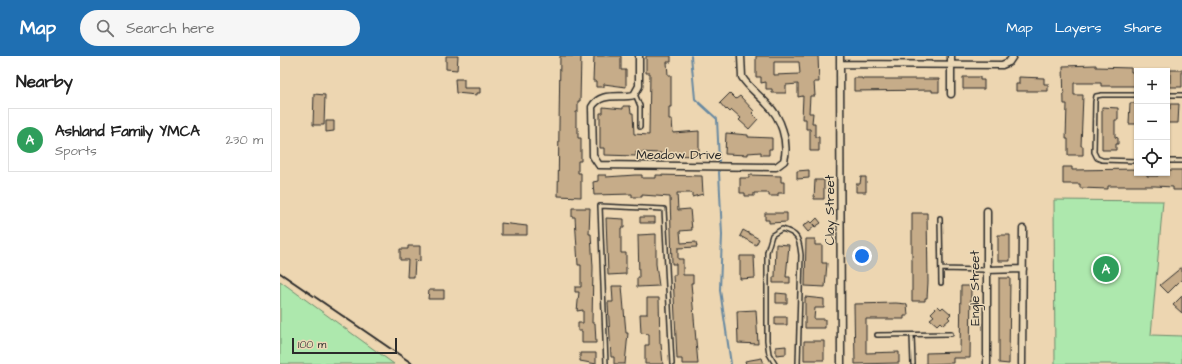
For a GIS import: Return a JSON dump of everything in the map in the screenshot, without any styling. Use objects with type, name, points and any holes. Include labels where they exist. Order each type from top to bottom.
[{"type":"street","points":[[636,94],[639,86],[639,56]]},
{"type":"street","name":"Meadow Drive","points":[[636,94],[627,97],[602,97],[595,102],[592,107],[593,156],[599,165],[776,166],[784,161],[786,156],[782,131],[773,111],[742,77],[741,56]]},
{"type":"street","name":"Clay Street","points":[[840,56],[841,364]]},
{"type":"street","points":[[951,56],[951,94]]},
{"type":"street","points":[[840,64],[1002,65],[1009,62],[1013,56]]},
{"type":"street","name":"Engle Street","points":[[986,211],[987,364]]},
{"type":"street","points":[[1022,364],[1023,229]]},
{"type":"street","points":[[986,270],[1022,269]]},
{"type":"lane","points":[[636,94],[640,106],[640,127]]},
{"type":"lane","points":[[1134,95],[1096,96],[1094,152],[1097,158],[1102,160],[1134,161]]},
{"type":"lane","points":[[1170,95],[1182,95]]},
{"type":"lane","points":[[1170,161],[1182,161]]},
{"type":"lane","points":[[606,364],[600,206],[664,210],[672,364]]},
{"type":"lane","points":[[940,218],[941,283]]},
{"type":"lane","points":[[775,364],[769,354],[767,340],[767,252],[772,235],[782,229],[792,232],[799,239],[801,255],[798,364]]},
{"type":"lane","points":[[941,269],[986,270]]},
{"type":"lane","points":[[912,334],[913,364]]},
{"type":"lane","points":[[877,335],[950,334]]},
{"type":"green space","points":[[1054,200],[1163,201],[1151,335],[1182,336],[1182,364],[1055,364]]},
{"type":"green space","points":[[280,281],[394,364],[280,364]]},
{"type":"building","points":[[446,56],[458,56],[457,70],[446,69]]},
{"type":"building","points":[[560,56],[581,56],[580,101],[578,101],[578,112],[576,112],[576,127],[578,127],[578,138],[581,138],[581,161],[578,161],[578,173],[581,173],[581,197],[558,196]]},
{"type":"building","points":[[594,56],[621,56],[621,70],[626,70],[626,87],[604,84],[604,87],[596,87],[596,81],[593,81]]},
{"type":"building","points":[[646,56],[671,56],[671,62],[667,62],[668,75],[671,75],[671,107],[669,107],[669,120],[672,120],[673,133],[699,131],[699,156],[661,155],[661,153],[636,152],[636,156],[604,155],[604,148],[600,148],[600,113],[603,113],[603,107],[623,109],[623,106],[630,106],[631,113],[633,113],[634,134],[649,135],[650,73],[646,73]]},
{"type":"building","points":[[756,56],[818,56],[819,82],[814,82],[815,96],[810,96],[809,113],[813,113],[812,123],[815,123],[815,137],[819,137],[819,151],[810,151],[810,129],[806,129],[806,119],[802,119],[803,96],[798,97],[798,84],[786,85],[786,93],[772,93],[772,89],[766,89],[766,82],[761,83],[761,77],[756,77]],"holes":[[[774,62],[799,62],[800,74],[774,75]]]},
{"type":"building","points":[[1096,65],[1096,67],[1131,68],[1131,72],[1134,72],[1134,86],[1101,86],[1101,83],[1074,83],[1074,95],[1083,95],[1081,146],[1083,146],[1083,155],[1068,155],[1068,139],[1066,139],[1067,104],[1064,104],[1063,66]]},
{"type":"building","points":[[1170,70],[1182,70],[1182,87],[1170,87]]},
{"type":"building","points":[[963,77],[980,77],[980,80],[984,80],[984,89],[963,89]]},
{"type":"building","points":[[1019,77],[1044,78],[1044,84],[1048,84],[1048,91],[1016,91],[1016,84],[1019,84]]},
{"type":"building","points":[[854,78],[939,79],[939,92],[932,92],[932,90],[854,91]]},
{"type":"building","points":[[455,79],[464,79],[464,88],[480,88],[480,93],[477,93],[477,95],[456,93]]},
{"type":"building","points":[[730,93],[736,99],[740,96],[754,111],[752,113],[758,119],[749,129],[739,120],[741,118],[732,110],[730,112],[727,109],[726,110],[720,103]]},
{"type":"building","points":[[314,94],[325,95],[324,125],[313,125]]},
{"type":"building","points":[[1130,103],[1134,103],[1134,124],[1129,124]]},
{"type":"building","points":[[1170,104],[1179,104],[1178,123],[1170,123]]},
{"type":"building","points":[[1102,107],[1118,108],[1118,120],[1115,120],[1115,137],[1118,138],[1116,150],[1102,150]]},
{"type":"building","points":[[326,121],[334,121],[334,131],[326,132]]},
{"type":"building","points":[[726,133],[748,135],[748,137],[772,138],[772,149],[769,149],[769,155],[761,155],[761,152],[748,153],[748,155],[725,154]]},
{"type":"building","points":[[1063,167],[1072,167],[1072,170],[1134,169],[1134,176],[1170,176],[1170,170],[1182,170],[1182,190],[1173,190],[1173,187],[1155,186],[1108,186],[1108,189],[1080,188],[1080,184],[1063,184]]},
{"type":"building","points":[[809,170],[809,178],[797,179],[797,171]]},
{"type":"building","points":[[598,175],[606,175],[606,177],[642,175],[642,178],[656,178],[656,175],[702,176],[703,194],[692,197],[692,193],[677,193],[678,210],[690,209],[692,230],[680,231],[681,243],[696,242],[697,247],[678,248],[678,259],[683,259],[683,275],[693,275],[693,283],[691,283],[698,364],[682,364],[682,359],[677,359],[673,275],[676,275],[676,264],[672,264],[670,197],[642,195],[642,197],[632,197],[632,194],[594,195],[593,182],[598,181]]},
{"type":"building","points":[[749,175],[781,176],[781,182],[784,182],[784,193],[778,193],[778,196],[769,196],[769,193],[754,193],[754,196],[745,196],[745,193],[740,193],[740,178],[749,178]]},
{"type":"building","points":[[861,177],[866,177],[866,192],[856,192],[856,184],[860,184]]},
{"type":"building","points":[[815,180],[824,180],[824,199],[814,199]]},
{"type":"building","points":[[572,208],[590,208],[589,234],[591,234],[593,267],[592,323],[595,323],[596,343],[582,343],[582,331],[578,331],[578,323],[583,323],[583,310],[577,311],[579,292],[575,292],[575,287],[581,287],[581,265],[578,265],[575,217],[572,217]]},
{"type":"building","points":[[765,213],[787,213],[787,222],[769,223],[769,220],[765,220]]},
{"type":"building","points":[[912,213],[927,213],[928,282],[927,298],[925,298],[925,301],[912,301]]},
{"type":"building","points":[[640,217],[655,217],[655,223],[640,223]]},
{"type":"building","points":[[606,218],[624,219],[624,228],[621,228],[621,253],[626,253],[626,274],[608,275]]},
{"type":"building","points":[[817,218],[821,223],[815,227],[812,223]]},
{"type":"building","points":[[810,221],[815,226],[808,232],[803,226]]},
{"type":"building","points":[[501,223],[527,226],[527,235],[501,235]]},
{"type":"building","points":[[743,230],[759,239],[756,245],[740,236]]},
{"type":"building","points":[[656,234],[656,264],[659,286],[637,287],[637,278],[639,278],[638,235]]},
{"type":"building","points":[[998,235],[1010,235],[1010,261],[998,261]]},
{"type":"building","points":[[806,239],[815,239],[815,245],[822,245],[822,263],[827,263],[825,287],[805,286]]},
{"type":"building","points":[[776,244],[789,245],[786,277],[790,277],[790,283],[773,283],[773,277],[775,277]]},
{"type":"building","points":[[408,246],[420,246],[420,261],[415,260],[414,277],[407,277],[408,260],[400,260],[400,249],[408,249]]},
{"type":"building","points":[[740,256],[754,256],[755,278],[740,279]]},
{"type":"building","points":[[1182,267],[1182,279],[1168,293],[1160,285]]},
{"type":"building","points":[[999,278],[1010,278],[1009,364],[999,363]]},
{"type":"building","points":[[612,286],[622,286],[626,333],[628,333],[625,364],[614,364],[614,357],[611,357],[608,302],[613,302]]},
{"type":"building","points":[[961,286],[971,286],[970,358],[953,358],[953,363],[926,364],[926,353],[960,352]]},
{"type":"building","points":[[429,290],[444,290],[444,299],[428,299]]},
{"type":"building","points":[[776,293],[787,294],[787,303],[776,303]]},
{"type":"building","points":[[1182,296],[1182,313],[1173,305]]},
{"type":"building","points":[[805,297],[824,299],[824,308],[815,308],[814,319],[825,319],[825,328],[805,328]]},
{"type":"building","points":[[647,298],[659,298],[660,344],[663,364],[645,364],[645,345],[649,345],[649,334],[641,333],[640,314],[647,314]]},
{"type":"building","points":[[854,304],[907,304],[908,316],[904,316],[904,319],[866,319],[866,353],[899,352],[899,363],[855,364]]},
{"type":"building","points":[[938,306],[941,309],[943,307],[951,314],[948,317],[950,319],[943,325],[940,322],[937,325],[930,319],[934,316],[931,313]]},
{"type":"building","points":[[756,310],[758,344],[738,343],[737,311]]},
{"type":"building","points":[[775,317],[787,317],[787,325],[775,325]]},
{"type":"building","points":[[804,341],[824,341],[824,360],[804,360]]},
{"type":"building","points":[[786,346],[786,354],[776,355],[776,347]]},
{"type":"building","points":[[580,353],[596,353],[596,364],[580,361]]},
{"type":"building","points":[[762,358],[764,364],[746,364],[745,361]]},
{"type":"waterway","points":[[691,56],[695,99],[717,119],[719,161]]},
{"type":"waterway","points":[[719,172],[722,235],[720,290],[731,364]]},
{"type":"railway","points":[[280,273],[413,364]]},
{"type":"place","name":"Ashland Family YMCA","points":[[1106,269]]}]
